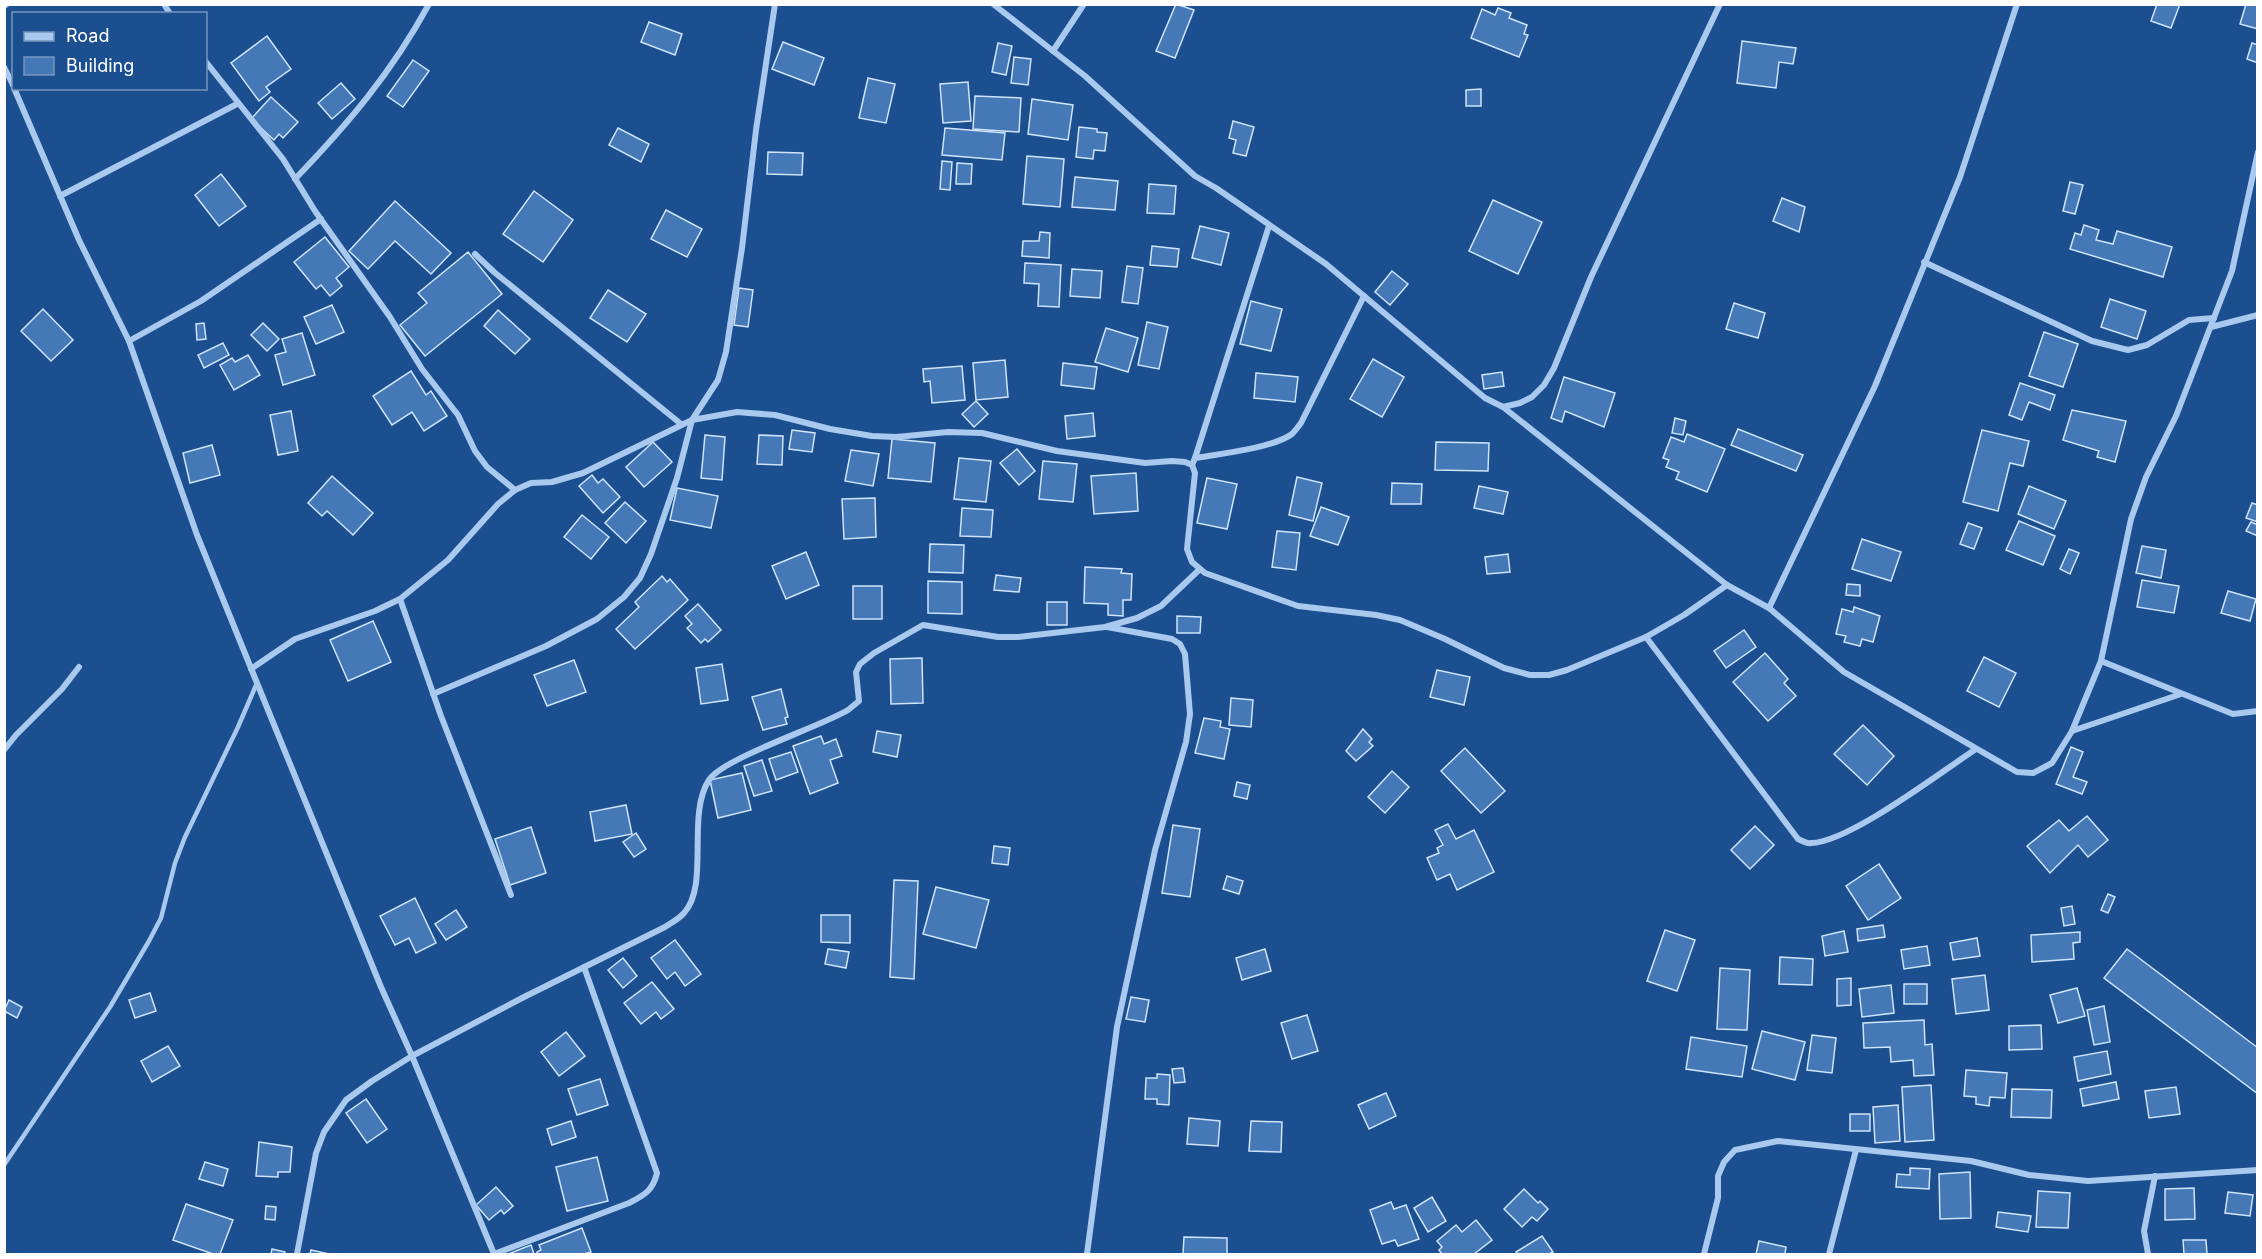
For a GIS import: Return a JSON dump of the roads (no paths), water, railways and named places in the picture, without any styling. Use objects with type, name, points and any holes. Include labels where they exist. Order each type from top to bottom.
[{"type":"street","points":[[295,178],[336,136],[378,86],[429,4]]},
{"type":"street","points":[[433,694],[556,641],[597,619],[624,597],[640,578],[651,554],[677,478],[692,420],[718,380],[726,352],[775,4]]},
{"type":"street","points":[[993,4],[1094,84],[1195,176],[1326,264],[1485,398],[1503,407],[1727,585],[1769,608],[1844,672],[2017,772],[2033,773],[2052,763],[2072,731],[2101,661],[2131,519],[2146,477],[2176,416],[2232,272],[2258,152]]},
{"type":"street","points":[[1053,51],[1084,4]]},
{"type":"street","points":[[1503,407],[1533,398],[1554,368],[1596,266],[1719,4]]},
{"type":"street","points":[[1769,608],[1875,386],[1960,177],[2017,4]]},
{"type":"street","points":[[207,63],[283,159],[321,219],[390,317],[422,369],[458,415],[475,451],[487,467],[515,490]]},
{"type":"street","points":[[4,67],[12,84]]},
{"type":"street","points":[[15,90],[79,240],[129,341],[194,524],[256,683],[494,1254],[629,1203],[647,1194],[654,1183],[657,1173],[584,967]]},
{"type":"street","points":[[60,196],[237,104]]},
{"type":"street","points":[[129,341],[201,301],[321,219]]},
{"type":"street","points":[[1269,226],[1192,465],[1195,480],[1187,549],[1192,562],[1200,569],[1248,590],[1298,606],[1400,620],[1503,668],[1530,675],[1549,675],[1567,670],[1647,637],[1727,585]]},
{"type":"street","points":[[475,254],[681,424]]},
{"type":"street","points":[[1924,262],[2092,341],[2128,350],[2147,345],[2189,320],[2214,318]]},
{"type":"street","points":[[1195,458],[1244,449],[1280,440],[1292,434],[1301,423],[1364,296]]},
{"type":"street","points":[[2211,327],[2258,315]]},
{"type":"street","points":[[251,669],[295,639],[375,611],[400,599],[448,560],[498,504],[515,490],[531,483],[552,482],[583,473],[692,420],[737,412],[775,415],[830,429],[872,436],[896,437],[948,432],[982,433],[1057,452],[1145,463],[1172,461],[1192,465]]},
{"type":"street","points":[[297,1254],[316,1153],[324,1132],[346,1100],[412,1056],[665,927],[685,912],[694,892],[698,818],[702,795],[710,778],[729,764],[848,710],[859,701],[856,672],[860,664],[874,653],[924,625],[998,637],[1018,637],[1105,627],[1137,618],[1161,606],[1200,569]]},
{"type":"street","points":[[400,599],[433,694],[511,895]]},
{"type":"street","points":[[1087,1254],[1117,1027],[1155,850],[1186,742],[1190,714],[1185,654],[1180,644],[1172,639],[1105,627]]},
{"type":"street","points":[[1647,637],[1798,839],[1809,844],[1832,839],[1880,813],[1976,749]]},
{"type":"street","points":[[2101,661],[2233,714],[2258,711]]},
{"type":"street","points":[[4,750],[79,668]]},
{"type":"street","points":[[2072,731],[2181,694]]},
{"type":"street","points":[[1704,1254],[1718,1198],[1718,1176],[1724,1162],[1735,1150],[1778,1142],[1971,1161],[2030,1175],[2077,1180],[2258,1170]]},
{"type":"street","points":[[1829,1254],[1856,1150]]},
{"type":"street","points":[[2148,1254],[2144,1231],[2155,1176]]},
{"type":"lane","points":[[4,1165],[110,1007],[149,941],[160,918],[175,863],[185,837],[238,727],[256,683]]}]
